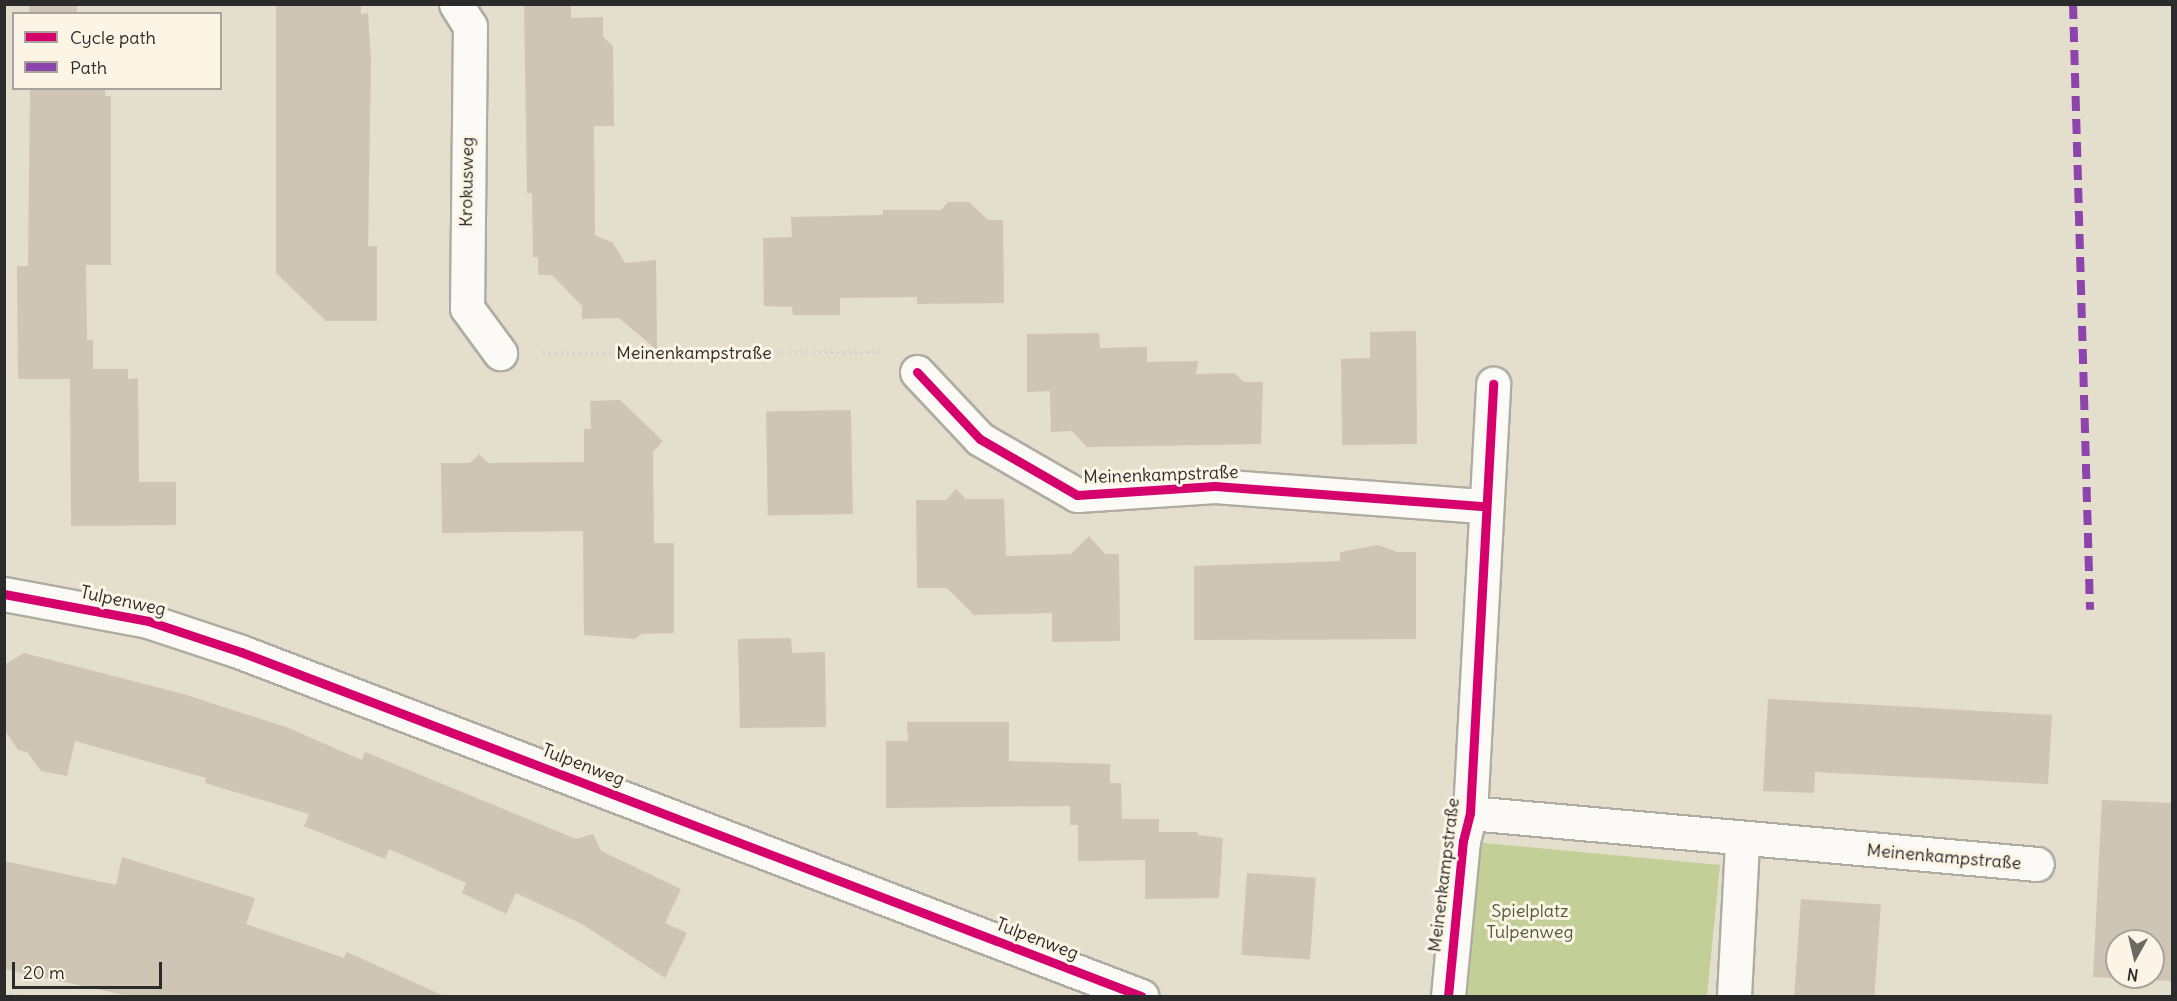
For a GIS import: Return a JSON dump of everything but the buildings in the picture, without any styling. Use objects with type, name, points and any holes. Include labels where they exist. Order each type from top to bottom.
[{"type":"street","name":"Krokusweg","points":[[456,4],[470,26],[467,308],[500,353]]},
{"type":"street","name":"Meinenkampstraße","points":[[917,372],[980,438],[1077,495],[1215,486],[1484,506]]},
{"type":"street","name":"Meinenkampstraße","points":[[1448,996],[1463,841],[1470,813],[1484,506],[1493,384]]},
{"type":"street","name":"Tulpenweg","points":[[4,594],[148,621],[241,652],[1141,996]]},
{"type":"street","name":"Meinenkampstraße","points":[[1470,813],[1742,841],[2037,864]]},
{"type":"street","points":[[1734,996],[1742,841]]},
{"type":"path","points":[[4,994],[19,996]]},
{"type":"green space","name":"Spielplatz Tulpenweg","points":[[1463,841],[1720,865],[1707,996],[1448,996]]},
{"type":"marked path","points":[[2073,4],[2090,610]]},
{"type":"cycle path","points":[[917,372],[980,439],[1077,495],[1215,486],[1484,506]]},
{"type":"cycle path","points":[[1448,996],[1463,841],[1470,813],[1493,384]]},
{"type":"cycle path","points":[[4,594],[148,621],[241,652],[1141,996]]}]
